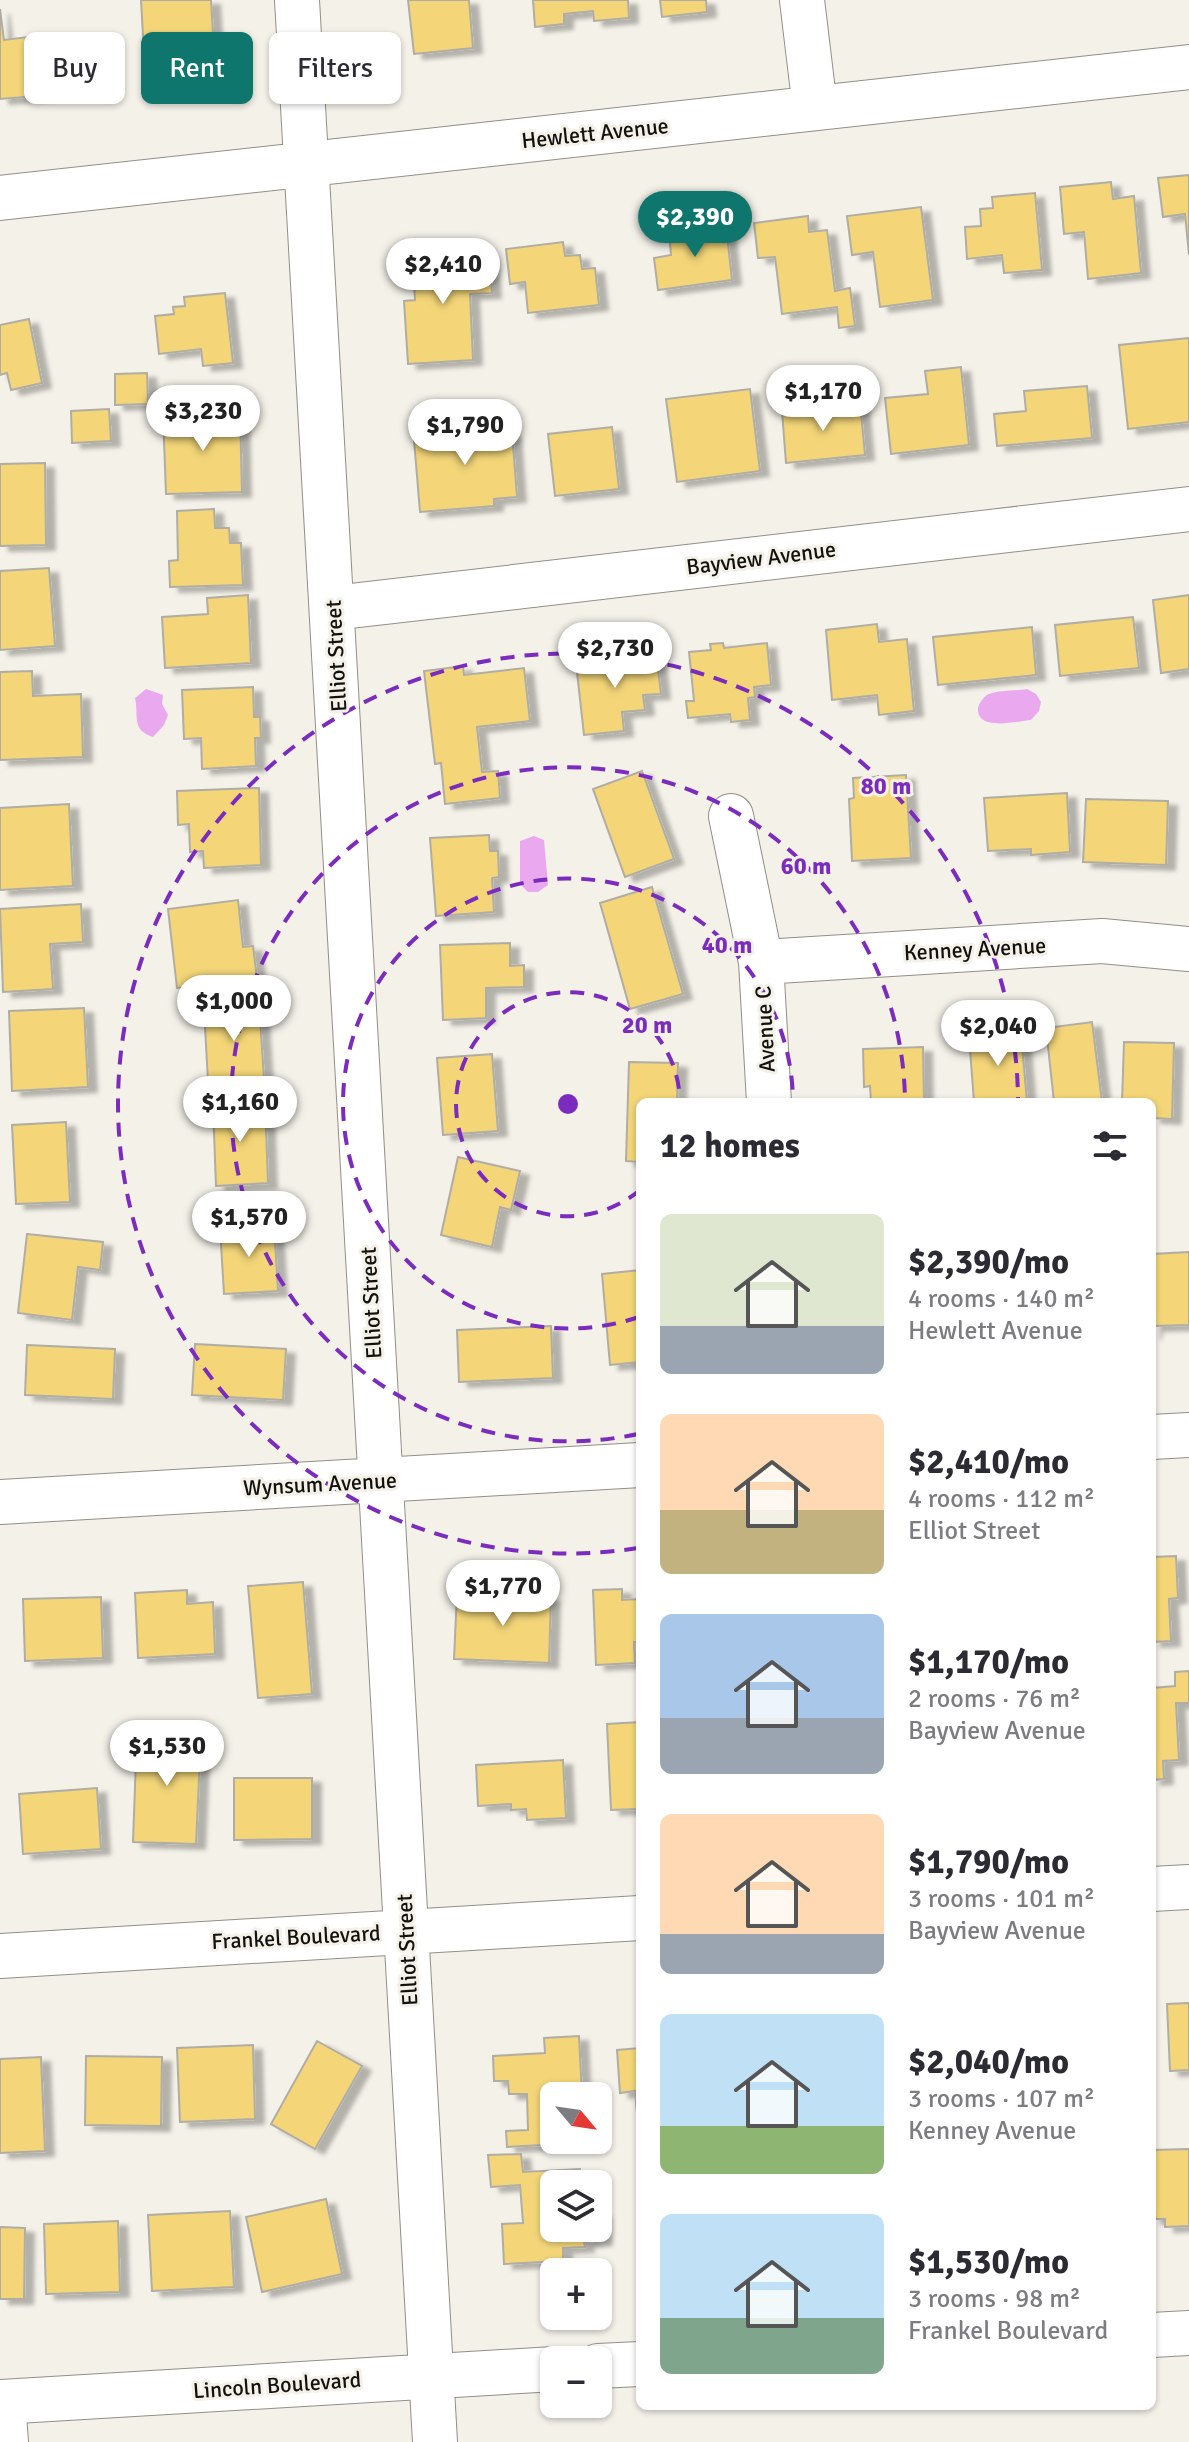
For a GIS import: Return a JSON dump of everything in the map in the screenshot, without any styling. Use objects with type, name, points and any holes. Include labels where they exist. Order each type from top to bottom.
[{"type":"street","name":"Elliot Street","points":[[297,0],[435,2442]]},
{"type":"street","points":[[802,0],[815,108]]},
{"type":"street","name":"Hewlett Avenue","points":[[0,198],[1189,67]]},
{"type":"street","name":"Bayview Avenue","points":[[333,608],[1189,509]]},
{"type":"street","name":"Avenue C","points":[[731,816],[761,962],[769,1098]]},
{"type":"street","name":"Kenney Avenue","points":[[761,962],[1102,941],[1189,949]]},
{"type":"street","points":[[1156,1437],[1189,1435]]},
{"type":"street","name":"Wynsum Avenue","points":[[0,1502],[636,1465]]},
{"type":"street","points":[[1156,1889],[1189,1887]]},
{"type":"street","name":"Frankel Boulevard","points":[[0,1956],[636,1918]]},
{"type":"street","points":[[1156,2335],[1189,2333]]},
{"type":"street","points":[[612,2365],[636,2364]]},
{"type":"street","name":"Lincoln Boulevard","points":[[3,2415],[431,2375],[540,2370]]},
{"type":"shaded area","points":[[146,689],[163,695],[162,704],[168,715],[153,737],[141,730],[137,722],[135,698]]},
{"type":"shaded area","points":[[1027,689],[1036,694],[1041,702],[1039,711],[1031,720],[990,723],[979,715],[978,708],[987,695]]},
{"type":"shaded area","points":[[534,836],[544,840],[548,885],[538,892],[528,892],[520,884],[520,841]]},
{"type":"building","points":[[141,0],[211,0],[213,32],[143,32]]},
{"type":"building","points":[[408,0],[469,0],[473,48],[414,54]]},
{"type":"building","points":[[533,0],[628,0],[629,18],[594,21],[593,11],[564,14],[564,24],[535,27]]},
{"type":"building","points":[[660,0],[706,0],[707,12],[662,17]]},
{"type":"building","points":[[0,9],[4,40],[24,38],[24,97],[0,99]]},
{"type":"building","points":[[1189,175],[1189,255],[1185,214],[1163,217],[1158,178]]},
{"type":"building","points":[[1111,182],[1113,199],[1134,196],[1141,273],[1088,279],[1084,232],[1064,234],[1060,187]]},
{"type":"building","points":[[1035,193],[1042,270],[1004,273],[1002,255],[967,259],[965,227],[981,226],[980,209],[993,208],[992,197]]},
{"type":"building","points":[[921,207],[933,300],[880,307],[873,252],[852,255],[847,216]]},
{"type":"building","points":[[808,216],[809,232],[827,230],[835,291],[850,288],[855,326],[839,328],[837,307],[782,314],[775,257],[758,258],[754,223]]},
{"type":"building","points":[[726,226],[732,280],[658,290],[654,258],[671,255],[669,233]]},
{"type":"building","points":[[563,242],[565,256],[580,255],[582,269],[595,268],[599,305],[528,313],[525,282],[510,284],[506,249]]},
{"type":"building","points":[[489,254],[492,293],[470,294],[473,360],[408,364],[404,301],[415,300],[414,285],[406,285],[404,260]]},
{"type":"building","points":[[225,293],[233,363],[203,366],[201,349],[159,354],[155,316],[174,314],[173,307],[185,306],[184,297]]},
{"type":"building","points":[[29,319],[42,383],[11,390],[7,373],[0,375],[0,325]]},
{"type":"building","points":[[1189,338],[1189,422],[1128,429],[1119,345]]},
{"type":"building","points":[[961,367],[969,445],[891,454],[885,398],[928,394],[925,371]]},
{"type":"building","points":[[147,373],[148,404],[115,405],[115,374]]},
{"type":"building","points":[[1087,386],[1092,438],[997,446],[994,414],[1026,411],[1024,391]]},
{"type":"building","points":[[750,389],[760,471],[677,482],[666,399]]},
{"type":"building","points":[[860,403],[865,455],[786,463],[782,411]]},
{"type":"building","points":[[109,409],[111,441],[72,443],[71,411]]},
{"type":"building","points":[[240,412],[242,492],[166,494],[163,414]]},
{"type":"building","points":[[479,413],[481,435],[512,432],[517,497],[494,499],[494,506],[420,512],[414,440],[447,438],[445,416]]},
{"type":"building","points":[[612,427],[619,489],[555,496],[548,434]]},
{"type":"building","points":[[45,463],[46,545],[0,546],[0,464]]},
{"type":"building","points":[[214,509],[215,528],[229,528],[230,543],[241,543],[243,585],[170,587],[169,561],[178,560],[177,511]]},
{"type":"building","points":[[49,568],[55,646],[0,650],[0,571]]},
{"type":"building","points":[[248,595],[251,663],[165,668],[162,617],[208,614],[207,598]]},
{"type":"building","points":[[1189,595],[1189,669],[1161,673],[1153,600]]},
{"type":"building","points":[[1133,617],[1139,668],[1060,676],[1055,625]]},
{"type":"building","points":[[877,624],[879,642],[907,639],[914,711],[879,715],[877,695],[832,700],[826,630]]},
{"type":"building","points":[[1032,627],[1036,675],[938,685],[933,637]]},
{"type":"building","points":[[723,643],[724,648],[767,643],[771,685],[754,687],[755,697],[748,698],[750,720],[731,722],[730,714],[688,718],[686,701],[694,701],[689,652],[711,650],[710,644]]},
{"type":"building","points":[[656,653],[661,694],[643,695],[645,710],[622,712],[624,731],[584,735],[576,663]]},
{"type":"building","points":[[463,666],[464,675],[524,668],[530,721],[477,727],[482,772],[498,771],[500,798],[445,804],[441,763],[435,764],[424,671]]},
{"type":"building","points":[[32,671],[33,696],[81,694],[83,757],[0,760],[0,672]]},
{"type":"building","points":[[253,687],[254,717],[260,717],[261,738],[255,738],[256,766],[202,769],[201,738],[184,739],[182,690]]},
{"type":"building","points":[[642,771],[674,859],[625,877],[593,789]]},
{"type":"building","points":[[906,775],[911,858],[852,861],[849,799],[854,798],[853,778]]},
{"type":"building","points":[[259,788],[261,865],[204,868],[203,851],[190,852],[189,824],[178,825],[177,791]]},
{"type":"building","points":[[1067,793],[1070,852],[1031,855],[1031,849],[988,851],[984,798]]},
{"type":"building","points":[[1086,799],[1168,801],[1166,865],[1083,862]]},
{"type":"building","points":[[69,804],[73,886],[0,890],[0,808]]},
{"type":"building","points":[[489,835],[490,851],[498,851],[499,877],[492,878],[494,912],[436,916],[430,838]]},
{"type":"building","points":[[652,887],[683,994],[630,1009],[600,903]]},
{"type":"building","points":[[238,900],[243,947],[253,946],[257,979],[177,988],[168,909]]},
{"type":"building","points":[[81,904],[83,942],[50,944],[53,989],[3,992],[0,909]]},
{"type":"building","points":[[510,943],[510,966],[524,965],[524,987],[486,988],[486,1018],[443,1020],[440,945]]},
{"type":"building","points":[[259,1004],[264,1079],[208,1082],[204,1008]]},
{"type":"building","points":[[84,1008],[88,1087],[12,1091],[9,1011]]},
{"type":"building","points":[[1092,1022],[1102,1098],[1054,1098],[1046,1028]]},
{"type":"building","points":[[1021,1033],[1027,1098],[974,1098],[969,1036]]},
{"type":"building","points":[[1124,1042],[1174,1043],[1172,1119],[1156,1118],[1156,1098],[1122,1098]]},
{"type":"building","points":[[923,1047],[924,1098],[871,1098],[870,1086],[864,1087],[863,1049]]},
{"type":"building","points":[[492,1054],[498,1131],[443,1135],[437,1058]]},
{"type":"building","points":[[629,1062],[678,1063],[677,1098],[636,1098],[636,1162],[626,1161]]},
{"type":"building","points":[[265,1103],[268,1183],[216,1186],[213,1105]]},
{"type":"building","points":[[66,1122],[70,1202],[16,1204],[12,1125]]},
{"type":"building","points":[[458,1157],[520,1171],[511,1210],[500,1207],[492,1247],[441,1235]]},
{"type":"building","points":[[274,1224],[278,1291],[224,1294],[220,1227]]},
{"type":"building","points":[[27,1234],[103,1242],[100,1270],[78,1267],[72,1320],[18,1313]]},
{"type":"building","points":[[1189,1252],[1189,1325],[1156,1326],[1156,1254]]},
{"type":"building","points":[[636,1270],[636,1362],[610,1365],[602,1274]]},
{"type":"building","points":[[551,1326],[553,1378],[459,1382],[457,1330]]},
{"type":"building","points":[[195,1344],[286,1349],[283,1400],[192,1395]]},
{"type":"building","points":[[27,1345],[115,1349],[113,1399],[25,1395]]},
{"type":"building","points":[[1176,1556],[1178,1598],[1169,1599],[1171,1641],[1156,1642],[1156,1557]]},
{"type":"building","points":[[303,1582],[312,1694],[258,1698],[248,1586]]},
{"type":"building","points":[[622,1589],[622,1600],[636,1599],[635,1663],[596,1665],[593,1590]]},
{"type":"building","points":[[187,1590],[187,1604],[213,1602],[215,1654],[138,1658],[135,1593]]},
{"type":"building","points":[[457,1593],[551,1597],[549,1663],[454,1659]]},
{"type":"building","points":[[101,1597],[103,1658],[25,1661],[23,1599]]},
{"type":"building","points":[[1189,1671],[1189,1703],[1176,1703],[1179,1760],[1163,1761],[1164,1779],[1156,1780],[1156,1688],[1175,1686],[1175,1672]]},
{"type":"building","points":[[636,1722],[636,1809],[611,1810],[607,1724]]},
{"type":"building","points":[[137,1731],[201,1734],[196,1844],[133,1842]]},
{"type":"building","points":[[563,1760],[566,1818],[527,1820],[526,1809],[511,1810],[511,1804],[478,1806],[476,1765]]},
{"type":"building","points":[[234,1778],[312,1778],[312,1839],[234,1840]]},
{"type":"building","points":[[97,1788],[101,1849],[23,1854],[19,1794]]},
{"type":"building","points":[[1189,2003],[1189,2070],[1170,2071],[1167,2004]]},
{"type":"building","points":[[579,2036],[581,2082],[540,2082],[540,2145],[507,2147],[506,2131],[528,2130],[527,2094],[509,2094],[508,2081],[494,2081],[493,2056],[545,2053],[544,2038]]},
{"type":"building","points":[[317,2041],[362,2066],[315,2149],[271,2124]]},
{"type":"building","points":[[253,2045],[255,2119],[180,2122],[177,2048]]},
{"type":"building","points":[[636,2048],[636,2102],[635,2091],[620,2093],[617,2050]]},
{"type":"building","points":[[86,2056],[162,2057],[161,2126],[85,2125]]},
{"type":"building","points":[[41,2057],[45,2151],[0,2153],[0,2059]]},
{"type":"building","points":[[1189,2149],[1189,2226],[1165,2227],[1165,2219],[1156,2219],[1156,2150]]},
{"type":"building","points":[[521,2154],[523,2172],[540,2171],[540,2242],[584,2242],[585,2247],[563,2248],[563,2258],[504,2264],[502,2224],[523,2223],[520,2185],[491,2187],[488,2155]]},
{"type":"building","points":[[326,2199],[342,2274],[262,2292],[246,2217]]},
{"type":"building","points":[[230,2211],[234,2287],[152,2291],[148,2215]]},
{"type":"building","points":[[118,2221],[120,2292],[46,2294],[44,2224]]},
{"type":"building","points":[[0,2227],[25,2228],[24,2299],[0,2299]]}]
